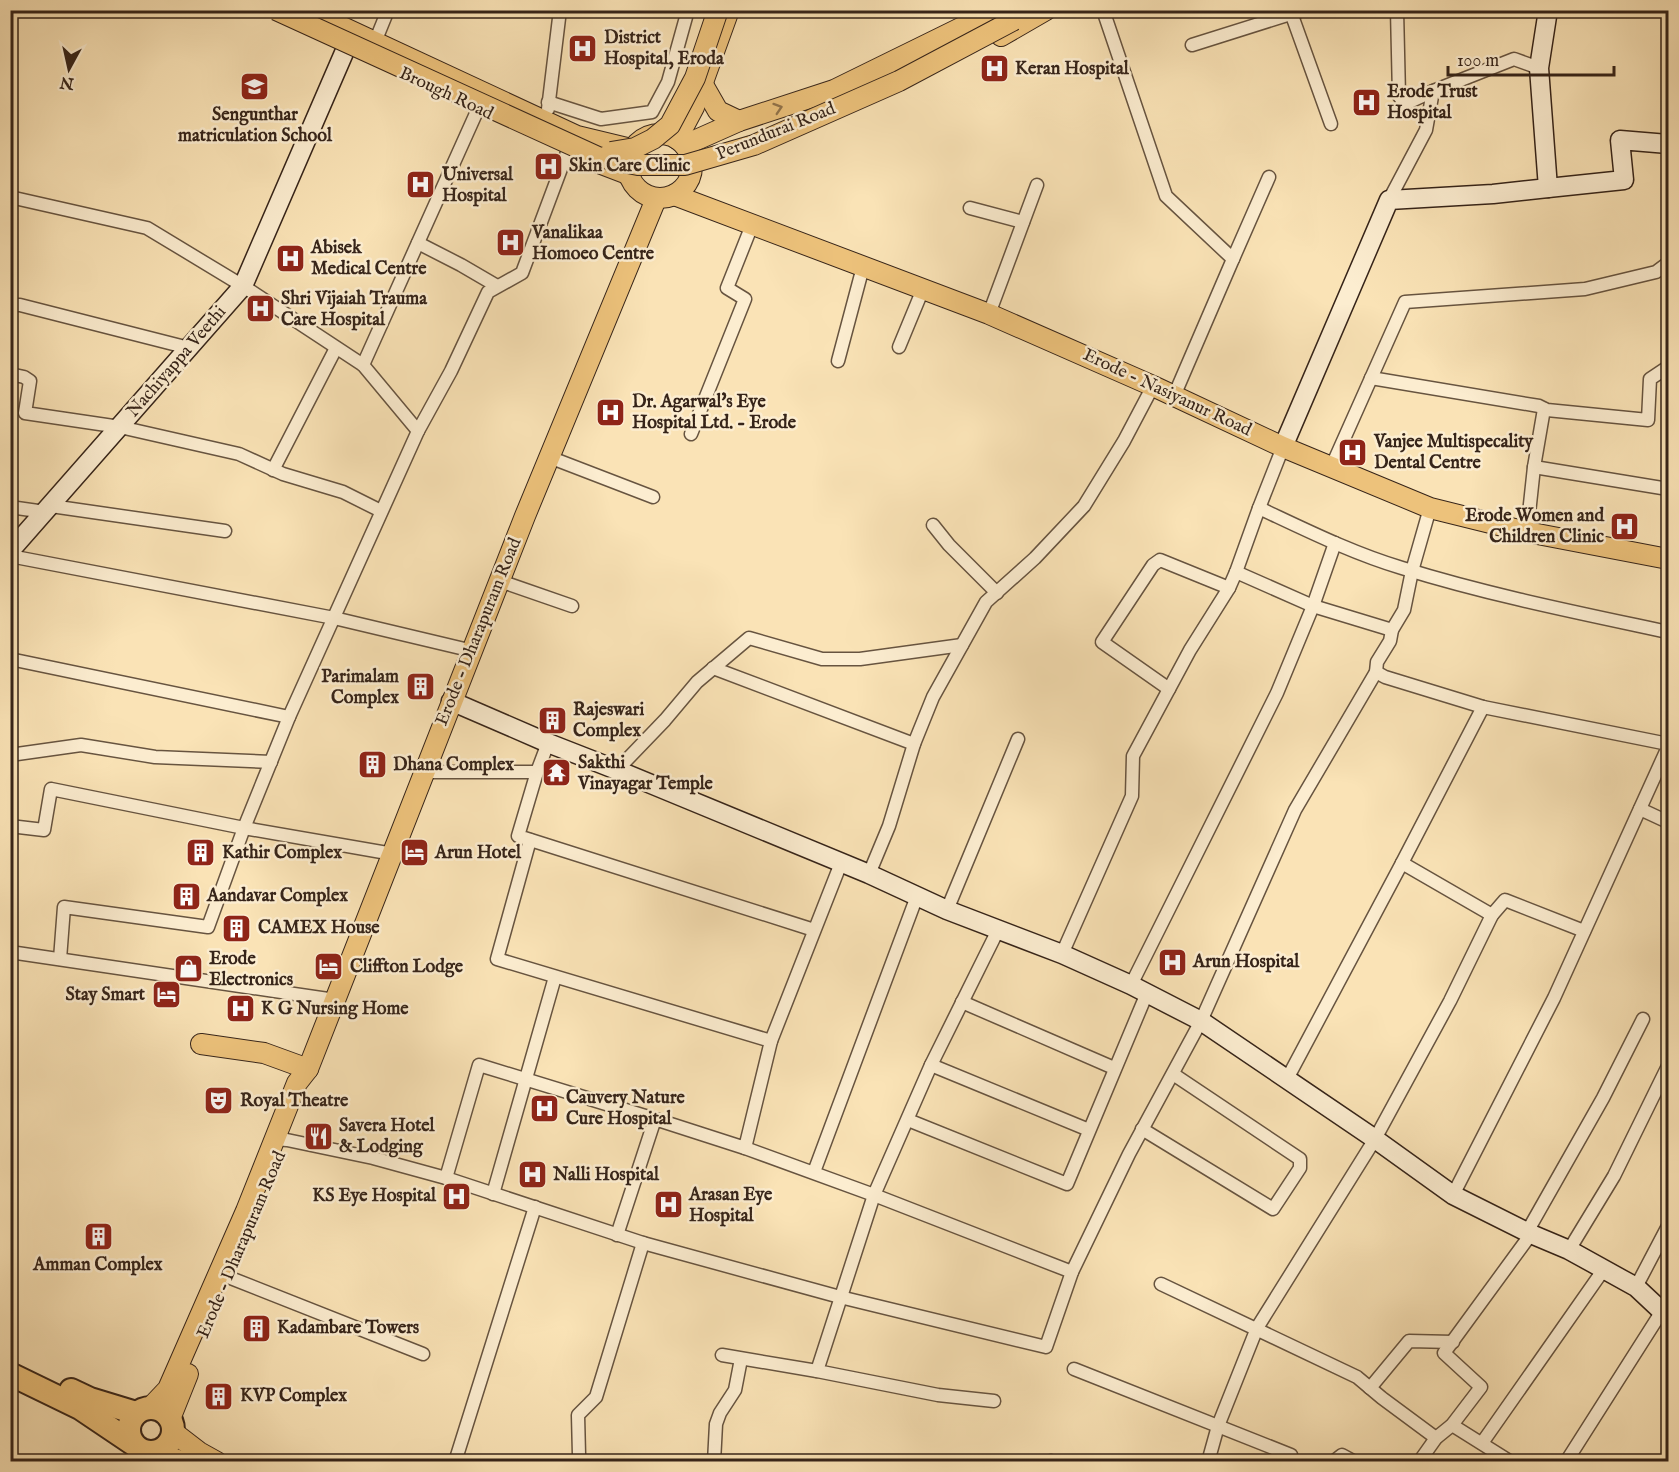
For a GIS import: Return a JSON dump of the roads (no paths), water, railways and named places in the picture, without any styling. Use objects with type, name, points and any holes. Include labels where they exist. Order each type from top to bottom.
[{"type":"highway","points":[[12,1375],[90,1399],[143,1411],[161,1411],[171,1425],[170,1442],[142,1452]]},
{"type":"highway","points":[[12,1375],[80,1408],[142,1452]]},
{"type":"highway","points":[[142,1452],[128,1430],[132,1418],[143,1411]]},
{"type":"main road","name":"Brough Road","points":[[265,10],[350,40],[375,42],[577,136],[632,150]]},
{"type":"main road","name":"Perundurai Road","points":[[276,10],[598,157],[655,166],[686,165],[754,145],[899,81],[1009,14]]},
{"type":"main road","name":"Perundurai Road","points":[[293,10],[543,125],[610,152],[644,159],[683,158],[718,151],[796,119],[896,73],[1009,14],[1036,10]]},
{"type":"main road","name":"Brough Road","points":[[306,10],[350,40],[478,109],[567,150],[630,175]]},
{"type":"main road","points":[[610,152],[635,148],[653,139],[670,125],[695,78],[718,10]]},
{"type":"main road","points":[[681,142],[729,10]]},
{"type":"main road","points":[[665,197],[642,193],[634,185],[630,175],[628,164],[632,150],[645,138],[667,135],[681,142],[690,153],[692,167],[742,156],[947,66],[1046,10]]},
{"type":"main road","points":[[681,142],[834,90],[1009,14]]},
{"type":"main road","points":[[702,82],[718,111],[739,121]]},
{"type":"main road","name":"Erode - Dharapuram Road","points":[[171,1425],[280,1140],[297,1083],[308,1069],[451,701],[549,458],[665,197],[688,182],[692,167]]},
{"type":"main road","name":"Erode - Nasiyanur Road","points":[[665,197],[752,225],[989,314],[1153,386],[1330,468],[1430,508],[1527,532],[1668,560]]},
{"type":"main road","points":[[201,1044],[264,1053],[308,1069]]},
{"type":"main road","name":"Erode - Dharapuram Road","points":[[143,1411],[168,1389],[246,1210],[280,1140]]},
{"type":"main road","points":[[171,1425],[200,1452],[217,1461]]},
{"type":"main road","points":[[142,1452],[183,1461]]},
{"type":"street","points":[[375,42],[388,10]]},
{"type":"street","points":[[546,122],[560,10]]},
{"type":"street","points":[[548,102],[601,118],[652,112],[668,82],[688,10]]},
{"type":"street","points":[[1103,10],[1166,196],[1233,259]]},
{"type":"street","points":[[1397,10],[1399,96],[1406,104],[1432,91],[1514,59],[1539,68]]},
{"type":"street","points":[[1548,10],[1539,68],[1548,188]]},
{"type":"street","points":[[1192,45],[1295,12],[1332,124]]},
{"type":"street","name":"Nachiyappa Veethi","points":[[10,554],[243,286],[350,40]]},
{"type":"street","points":[[1062,954],[1132,796],[1133,756],[1190,650],[1236,572],[1283,447],[1389,200],[1426,130],[1432,91]]},
{"type":"street","points":[[363,365],[478,109]]},
{"type":"street","points":[[1389,200],[1493,194],[1624,180],[1620,140],[1668,144]]},
{"type":"street","points":[[60,959],[64,907],[208,927],[244,828],[289,717],[381,511],[418,431],[451,371],[488,292],[522,273],[567,150]]},
{"type":"street","points":[[1174,396],[1269,177]]},
{"type":"street","points":[[989,314],[1037,185]]},
{"type":"street","points":[[10,197],[147,228],[243,286],[363,365],[418,431]]},
{"type":"street","points":[[970,208],[1023,222]]},
{"type":"street","points":[[691,434],[745,299],[727,288],[752,225]]},
{"type":"street","points":[[418,243],[497,286]]},
{"type":"street","points":[[1330,468],[1405,302],[1585,289],[1656,272],[1668,263]]},
{"type":"street","points":[[838,361],[862,267]]},
{"type":"street","points":[[899,347],[923,289]]},
{"type":"street","points":[[10,305],[20,305],[189,348]]},
{"type":"street","points":[[273,470],[336,348]]},
{"type":"street","points":[[1371,378],[1539,406],[1544,409],[1648,420],[1650,379],[1665,369],[1668,370]]},
{"type":"street","points":[[10,374],[30,381],[25,413],[120,427],[239,454],[273,470],[343,492],[381,511]]},
{"type":"street","points":[[869,874],[889,826],[914,744],[933,697],[987,602],[1035,558],[1084,506],[1124,441],[1153,386]]},
{"type":"street","points":[[1527,532],[1534,467],[1544,409]]},
{"type":"street","points":[[549,458],[653,496]]},
{"type":"street","points":[[1534,467],[1668,489]]},
{"type":"street","points":[[10,507],[48,509],[225,531]]},
{"type":"street","points":[[1259,508],[1335,543],[1412,571],[1503,595],[1668,632]]},
{"type":"street","points":[[280,1140],[373,1158],[446,1178],[644,1243],[840,1297],[1046,1347],[1072,1272],[1142,1129],[1201,1021],[1295,810],[1376,672],[1377,662],[1390,641],[1392,630],[1404,610],[1412,571],[1430,508]]},
{"type":"street","points":[[933,525],[949,545],[997,592]]},
{"type":"street","points":[[908,1120],[1067,1184],[1114,1068],[1139,989],[1277,693],[1313,606],[1335,543]]},
{"type":"street","points":[[10,554],[334,618],[472,651]]},
{"type":"street","points":[[1169,689],[1102,642],[1154,565],[1160,560],[1228,588]]},
{"type":"street","points":[[1236,572],[1313,606],[1392,630]]},
{"type":"street","points":[[500,581],[572,606]]},
{"type":"street","points":[[617,770],[665,720],[697,682],[749,638],[822,659],[860,658],[962,645]]},
{"type":"street","points":[[10,659],[289,717]]},
{"type":"street","points":[[713,668],[914,744]]},
{"type":"street","points":[[1376,672],[1385,677],[1483,707],[1668,746],[1554,998],[1453,1196]]},
{"type":"street","points":[[451,701],[869,874],[946,910],[1062,954],[1139,989],[1201,1021],[1375,1139],[1453,1196],[1569,1250],[1636,1287],[1665,1314],[1566,1461]]},
{"type":"street","points":[[1287,1079],[1483,707]]},
{"type":"street","points":[[946,910],[1018,739]]},
{"type":"street","points":[[548,743],[518,836],[814,930]]},
{"type":"street","points":[[10,755],[81,745],[155,757],[271,762]]},
{"type":"street","points":[[424,772],[537,772]]},
{"type":"street","points":[[10,826],[44,830],[51,789],[244,828],[393,854]]},
{"type":"street","points":[[1640,809],[1668,822]]},
{"type":"street","points":[[530,840],[497,959],[771,1041]]},
{"type":"street","points":[[745,1148],[771,1041],[841,863]]},
{"type":"street","points":[[1402,863],[1492,915]]},
{"type":"street","points":[[814,1172],[917,896]]},
{"type":"street","points":[[1208,1461],[1218,1426],[1257,1328],[1375,1139],[1450,1001],[1492,915],[1505,900],[1584,931]]},
{"type":"street","points":[[817,1371],[874,1195],[931,1065],[998,930]]},
{"type":"street","points":[[10,952],[335,1000]]},
{"type":"street","points":[[493,1194],[555,977]]},
{"type":"street","points":[[962,1002],[1114,1068]]},
{"type":"street","points":[[1419,1461],[1436,1438],[1452,1425],[1481,1387],[1444,1353],[1529,1233],[1643,1020]]},
{"type":"street","points":[[446,1178],[479,1065],[655,1119],[814,1172],[1072,1272]]},
{"type":"street","points":[[931,1065],[1089,1130]]},
{"type":"street","points":[[1569,1250],[1614,1176],[1668,1066]]},
{"type":"street","points":[[1142,1129],[1273,1209],[1300,1168],[1300,1159],[1173,1074]]},
{"type":"street","points":[[617,1235],[655,1119]]},
{"type":"street","points":[[455,1461],[535,1207]]},
{"type":"street","points":[[1636,1287],[1668,1226]]},
{"type":"street","points":[[577,1461],[579,1455],[578,1415],[596,1396],[644,1243]]},
{"type":"street","points":[[1482,1443],[1604,1269]]},
{"type":"street","points":[[228,1277],[423,1354]]},
{"type":"street","points":[[1161,1284],[1357,1377],[1436,1438]]},
{"type":"street","points":[[1370,1388],[1408,1341],[1452,1342]]},
{"type":"street","points":[[722,1355],[938,1395],[994,1401]]},
{"type":"street","points":[[714,1461],[716,1424],[720,1413],[735,1390],[741,1359]]},
{"type":"street","points":[[1074,1369],[1291,1455]]},
{"type":"street","points":[[1452,1425],[1511,1461]]},
{"type":"street","points":[[1333,1461],[1342,1455],[1355,1461]]},
{"type":"place","name":"District Hospital, Eroda","points":[[583,48]]},
{"type":"place","name":"Keran Hospital","points":[[994,69]]},
{"type":"place","name":"Sengunthar matriculation School","points":[[255,86]]},
{"type":"place","name":"Erode Trust Hospital","points":[[1366,102]]},
{"type":"place","name":"Skin Care Clinic","points":[[548,166]]},
{"type":"place","name":"Universal Hospital","points":[[421,185]]},
{"type":"place","name":"Vanalikaa Homoeo Centre","points":[[511,243]]},
{"type":"place","name":"Abisek Medical Centre","points":[[290,258]]},
{"type":"place","name":"Shri Vijaiah Trauma Care Hospital","points":[[260,309]]},
{"type":"place","name":"Dr. Agarwal's Eye Hospital Ltd. - Erode","points":[[611,412]]},
{"type":"place","name":"Vanjee Multispecality Dental Centre","points":[[1353,452]]},
{"type":"place","name":"Erode Women and Children Clinic","points":[[1625,526]]},
{"type":"place","name":"Parimalam Complex","points":[[420,687]]},
{"type":"place","name":"Rajeswari Complex","points":[[552,720]]},
{"type":"place","name":"Dhana Complex","points":[[372,765]]},
{"type":"place","name":"Sakthi Vinayagar Temple","points":[[557,773]]},
{"type":"place","name":"Kathir Complex","points":[[201,853]]},
{"type":"place","name":"Arun Hotel","points":[[414,853]]},
{"type":"place","name":"Aandavar Complex","points":[[186,896]]},
{"type":"place","name":"CAMEX House","points":[[237,928]]},
{"type":"place","name":"Arun Hospital","points":[[1172,962]]},
{"type":"place","name":"Cliffton Lodge","points":[[329,967]]},
{"type":"place","name":"Erode Electronics","points":[[188,969]]},
{"type":"place","name":"Stay Smart","points":[[166,995]]},
{"type":"place","name":"K G Nursing Home","points":[[240,1009]]},
{"type":"place","name":"Royal Theatre","points":[[219,1101]]},
{"type":"place","name":"Cauvery Nature Cure Hospital","points":[[545,1108]]},
{"type":"place","name":"Savera Hotel & Lodging","points":[[318,1136]]},
{"type":"place","name":"Nalli Hospital","points":[[532,1175]]},
{"type":"place","name":"KS Eye Hospital","points":[[457,1196]]},
{"type":"place","name":"Arasan Eye Hospital","points":[[668,1205]]},
{"type":"place","name":"Amman Complex","points":[[98,1236]]},
{"type":"place","name":"Kadambare Towers","points":[[256,1328]]},
{"type":"place","name":"KVP Complex","points":[[219,1396]]}]
